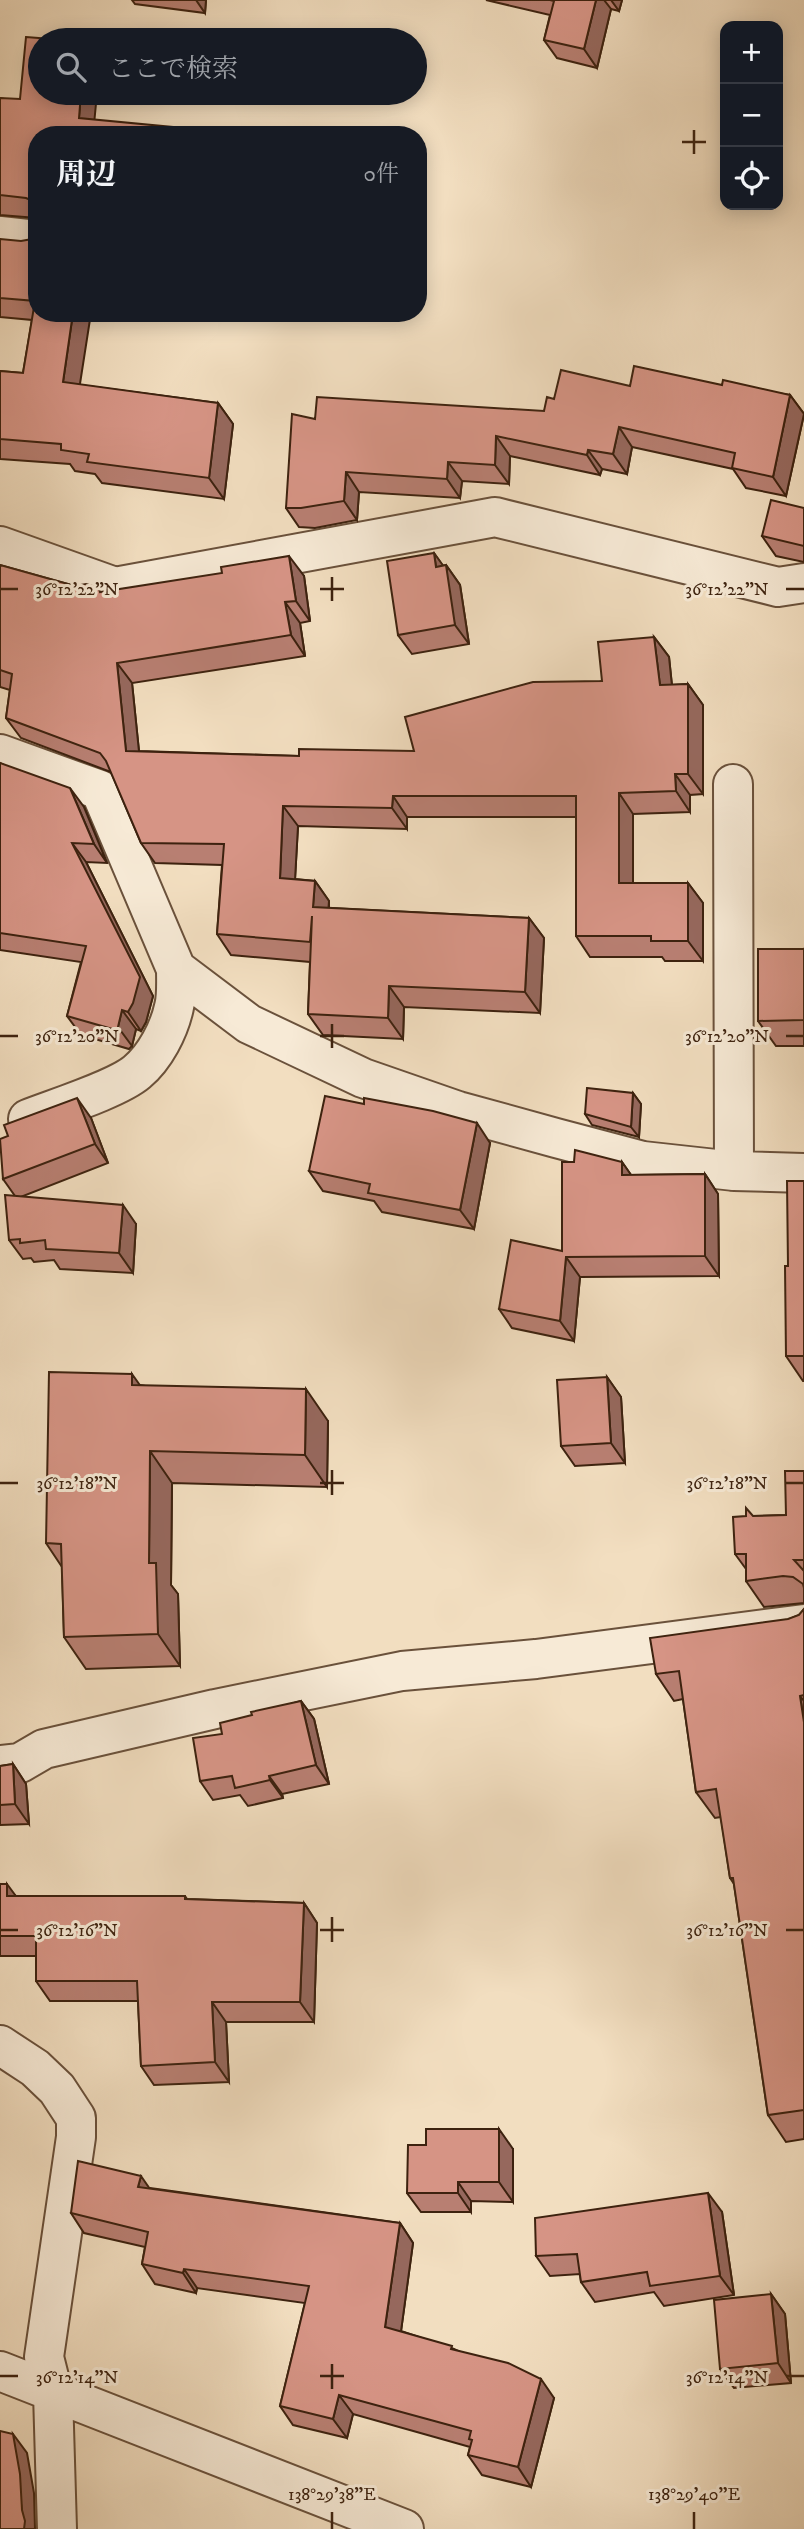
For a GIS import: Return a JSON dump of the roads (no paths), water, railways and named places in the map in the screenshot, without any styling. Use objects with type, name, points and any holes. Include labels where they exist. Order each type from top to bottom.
[{"type":"street","points":[[0,236],[28,239]]},
{"type":"street","points":[[0,546],[115,587],[495,517],[778,587],[804,583]]},
{"type":"street","points":[[0,754],[100,790],[176,970],[175,1006],[166,1031],[153,1056],[136,1073],[23,1121]]},
{"type":"street","points":[[733,784],[734,1171]]},
{"type":"street","points":[[176,970],[249,1024],[363,1078],[458,1111],[643,1161],[734,1171],[804,1173]]},
{"type":"street","points":[[0,1765],[20,1763],[44,1749],[215,1709],[402,1671],[550,1657],[804,1624]]},
{"type":"street","points":[[0,2045],[35,2067],[57,2089],[76,2118],[76,2137],[44,2357],[53,2393],[57,2529]]},
{"type":"street","points":[[0,2371],[404,2529]]}]
